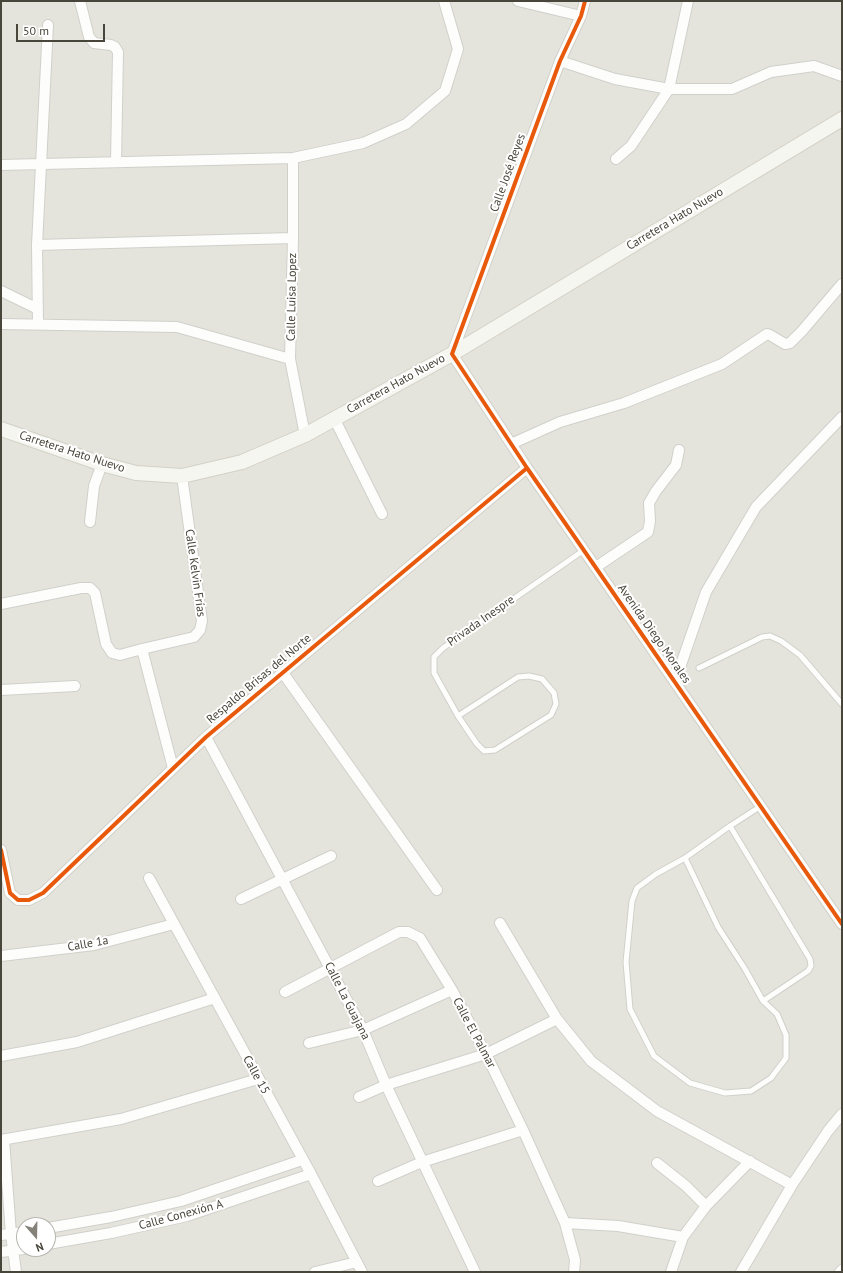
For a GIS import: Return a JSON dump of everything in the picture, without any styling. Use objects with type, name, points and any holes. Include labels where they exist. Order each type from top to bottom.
[{"type":"main road","name":"Carretera Hato Nuevo","points":[[1,429],[102,464],[136,473],[182,476],[242,462],[305,435],[452,354],[842,119]]},
{"type":"street","points":[[80,1],[88,37],[94,43],[111,45],[115,47],[118,52],[116,162]]},
{"type":"street","points":[[1,165],[293,158],[362,143],[406,124],[445,91],[458,49],[444,1]]},
{"type":"street","points":[[518,1],[581,16]]},
{"type":"street","name":"Calle José Reyes","points":[[452,354],[560,61],[581,16],[585,1]]},
{"type":"street","points":[[616,159],[631,146],[669,89],[688,1]]},
{"type":"street","points":[[38,324],[37,245],[48,24]]},
{"type":"street","points":[[560,61],[615,79],[669,89],[732,89],[771,72],[814,66],[842,76]]},
{"type":"street","name":"Calle Luisa Lopez","points":[[293,158],[290,359],[305,435]]},
{"type":"street","points":[[37,245],[293,238]]},
{"type":"street","points":[[511,444],[560,422],[624,404],[722,364],[767,334],[785,344],[790,343],[842,284]]},
{"type":"street","points":[[1,291],[38,309]]},
{"type":"street","points":[[1,324],[177,328],[290,359]]},
{"type":"street","name":"Avenida Diego Morales","points":[[452,354],[527,468],[842,924]]},
{"type":"street","points":[[675,682],[706,592],[756,507],[842,417]]},
{"type":"street","points":[[334,418],[382,514]]},
{"type":"street","points":[[596,567],[648,532],[650,521],[649,503],[656,491],[676,465],[679,450]]},
{"type":"street","points":[[90,522],[94,486],[102,464]]},
{"type":"street","name":"Respaldo Brisas del Norte","points":[[1,850],[10,893],[18,900],[29,900],[43,893],[206,737],[527,468]]},
{"type":"street","name":"Calle Kelvin Frías","points":[[1,604],[81,588],[90,588],[95,593],[106,644],[112,653],[120,655],[194,637],[200,630],[202,621],[182,476]]},
{"type":"street","points":[[142,649],[173,768]]},
{"type":"street","points":[[283,673],[437,890]]},
{"type":"street","points":[[1,690],[75,686]]},
{"type":"street","name":"Calle La Guajana","points":[[206,737],[363,1030],[386,1085],[475,1272]]},
{"type":"street","points":[[241,899],[331,856]]},
{"type":"street","name":"Calle 15","points":[[149,878],[311,1174],[362,1272]]},
{"type":"street","points":[[500,923],[557,1019],[591,1061],[657,1111],[792,1185]]},
{"type":"street","name":"Calle 1a","points":[[1,956],[94,945],[174,924]]},
{"type":"street","name":"Calle El Palmar","points":[[285,992],[399,932],[408,932],[420,938],[452,990],[486,1054],[523,1130],[565,1223],[575,1260],[574,1272]]},
{"type":"street","points":[[309,1043],[363,1030],[452,990]]},
{"type":"street","points":[[1,1056],[78,1042],[215,998]]},
{"type":"street","points":[[358,1097],[386,1085],[486,1054],[557,1019]]},
{"type":"street","points":[[16,1272],[13,1251],[6,1235],[2,1140],[121,1119],[258,1079]]},
{"type":"street","points":[[741,1272],[792,1185],[828,1131],[842,1114]]},
{"type":"street","points":[[378,1181],[422,1162],[523,1130]]},
{"type":"street","name":"Calle Conexión A","points":[[56,1227],[111,1217],[181,1201],[302,1160]]},
{"type":"street","points":[[672,1272],[682,1238],[706,1206],[750,1161]]},
{"type":"street","points":[[657,1163],[686,1186],[706,1206]]},
{"type":"street","name":"Calle Conexión A","points":[[56,1243],[111,1233],[186,1216],[311,1174]]},
{"type":"street","points":[[181,1201],[186,1216]]},
{"type":"street","points":[[565,1223],[618,1226],[682,1238]]},
{"type":"street","points":[[6,1235],[16,1233]]},
{"type":"street","points":[[1,1252],[16,1250]]},
{"type":"street","points":[[315,1272],[357,1262]]},
{"type":"lane","name":"Privada Inespre","points":[[458,716],[518,678],[529,676],[542,679],[554,693],[556,704],[551,715],[495,750],[484,751],[477,744],[458,716],[434,673],[434,657],[443,648],[584,550]]},
{"type":"lane","points":[[699,668],[762,637],[770,636],[781,641],[800,655],[842,704]]},
{"type":"lane","points":[[685,858],[718,927],[745,968],[763,1001],[777,1014],[786,1035],[786,1058],[772,1078],[751,1091],[725,1093],[690,1082],[654,1056],[630,1009],[626,962],[632,901],[637,888],[656,874],[685,858],[761,806]]},
{"type":"lane","points":[[730,826],[810,959],[811,966],[808,971],[763,1001]]},
{"type":"shaded area","points":[[1,1],[842,1],[842,1272],[1,1272]]},
{"type":"cycle path","points":[[585,1],[581,16],[560,61],[452,354],[527,468],[842,924]]},
{"type":"cycle path","points":[[1,850],[10,893],[18,900],[29,900],[43,893],[206,737],[527,468]]}]
